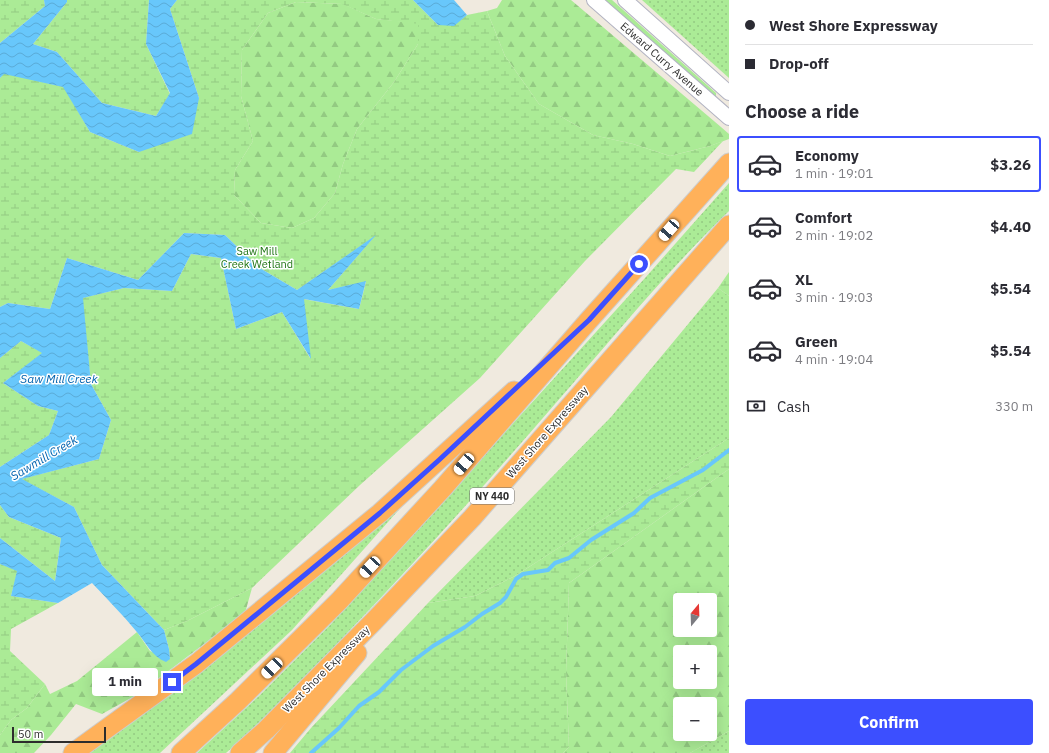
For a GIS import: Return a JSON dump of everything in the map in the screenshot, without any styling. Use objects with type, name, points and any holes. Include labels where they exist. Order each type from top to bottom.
[{"type":"highway","points":[[181,753],[238,701],[339,601],[443,488],[589,320],[729,163]]},
{"type":"highway","name":"West Shore Expressway","points":[[240,753],[266,730],[373,622],[472,518],[729,225]]},
{"type":"highway","points":[[74,753],[196,664],[380,513],[589,320]]},
{"type":"highway","points":[[273,753],[472,518]]},
{"type":"street","name":"Edward Curry Avenue","points":[[594,0],[724,113]]},
{"type":"street","name":"Edward Curry Avenue","points":[[625,0],[729,93]]},
{"type":"green space","points":[[0,0],[44,0],[45,6],[0,43]]},
{"type":"green space","points":[[67,0],[149,0],[146,44],[170,94],[156,116],[102,103],[57,52],[33,44],[67,2]]},
{"type":"green space","name":"Saw Mill Creek Wetland","points":[[177,0],[413,0],[438,25],[454,25],[467,15],[487,11],[505,56],[539,104],[593,135],[633,144],[670,156],[710,146],[723,141],[694,172],[676,169],[585,261],[480,378],[360,485],[252,588],[187,621],[164,630],[102,565],[74,507],[21,479],[99,459],[111,420],[91,384],[82,298],[124,288],[172,291],[191,254],[221,258],[236,329],[282,312],[310,358],[303,299],[359,309],[366,282],[328,290],[374,237],[297,290],[258,267],[225,235],[184,233],[138,280],[67,258],[50,309],[8,303],[0,307],[0,78],[4,73],[64,87],[90,132],[139,152],[199,98],[170,9]],"holes":[[[296,2],[342,4],[376,19],[418,24],[418,44],[394,82],[357,129],[343,164],[335,193],[314,218],[292,228],[261,223],[234,195],[235,170],[253,141],[241,96],[242,50],[268,13]]]},
{"type":"green space","points":[[502,0],[571,0],[729,134],[729,139],[710,146],[670,156],[633,144],[593,135],[539,104],[505,56],[487,11],[497,8]]},
{"type":"green space","points":[[605,0],[612,0],[716,93],[716,96],[713,96]]},
{"type":"green space","points":[[642,0],[729,0],[729,78]]},
{"type":"green space","points":[[296,2],[343,4],[376,19],[418,23],[418,44],[394,82],[357,129],[343,164],[335,193],[314,218],[292,228],[261,223],[234,195],[235,170],[253,141],[241,96],[242,50],[268,13]]},
{"type":"green space","points":[[729,183],[729,211],[662,281],[505,462],[402,575],[290,693],[226,753],[197,753],[260,695],[331,624],[645,278]]},
{"type":"green space","points":[[729,272],[729,296],[718,288]]},
{"type":"green space","points":[[718,288],[729,296],[729,438],[515,576],[475,596],[428,603],[611,417]]},
{"type":"green space","points":[[21,341],[43,353],[3,383],[38,406],[58,411],[49,435],[0,467],[0,358]]},
{"type":"green space","points":[[729,438],[729,469],[569,583],[566,672],[569,747],[563,753],[290,753],[311,728],[428,603],[475,596],[515,576]]},
{"type":"green space","points":[[729,469],[729,731],[717,738],[717,697],[673,697],[673,741],[711,741],[690,753],[563,753],[569,747],[566,672],[569,583]]},
{"type":"green space","points":[[403,499],[404,504],[292,630],[160,753],[82,753]]},
{"type":"green space","points":[[0,505],[9,517],[61,538],[55,581],[0,538]]},
{"type":"green space","points":[[0,564],[18,570],[11,596],[58,603],[11,629],[10,651],[45,684],[27,708],[11,720],[0,735]]},
{"type":"green space","points":[[252,588],[245,613],[138,694],[102,714],[76,704],[34,753],[0,753],[0,735],[11,720],[27,708],[45,684],[50,694],[77,681],[137,632],[150,651],[170,659],[164,630],[187,621]]},
{"type":"green space","points":[[729,731],[729,753],[690,753],[711,741],[717,741],[717,738]]},
{"type":"water","points":[[44,0],[67,0],[67,2],[33,44],[57,52],[102,103],[156,116],[170,93],[146,44],[149,0],[177,0],[170,9],[199,98],[192,134],[139,152],[90,132],[63,87],[4,74],[0,78],[0,43],[45,6]]},
{"type":"water","points":[[413,0],[454,0],[467,15],[454,26],[438,25]]},
{"type":"water","name":"Saw Mill Creek","points":[[184,233],[225,235],[258,267],[297,290],[376,235],[328,290],[366,281],[359,309],[304,299],[311,359],[282,312],[236,329],[221,258],[191,254],[172,291],[124,288],[83,298],[91,384],[111,420],[99,459],[22,479],[74,507],[102,565],[164,630],[170,659],[166,662],[156,656],[140,635],[92,583],[58,603],[11,596],[17,571],[0,564],[0,538],[55,581],[61,538],[9,517],[0,505],[0,467],[49,435],[58,411],[38,406],[3,383],[42,353],[21,341],[0,358],[0,307],[8,303],[50,309],[67,258],[138,280]]},
{"type":"waterway","points":[[311,753],[339,728],[359,706],[379,692],[401,670],[433,646],[465,627],[500,603],[506,597],[516,579],[523,574],[548,570],[555,563],[569,558],[591,540],[634,513],[650,498],[703,470],[729,450]]},
{"type":"route","points":[[172,682],[380,513],[589,320],[639,264]]},
{"type":"water label","name":"Sawmill Creek","points":[[44,458]]}]
